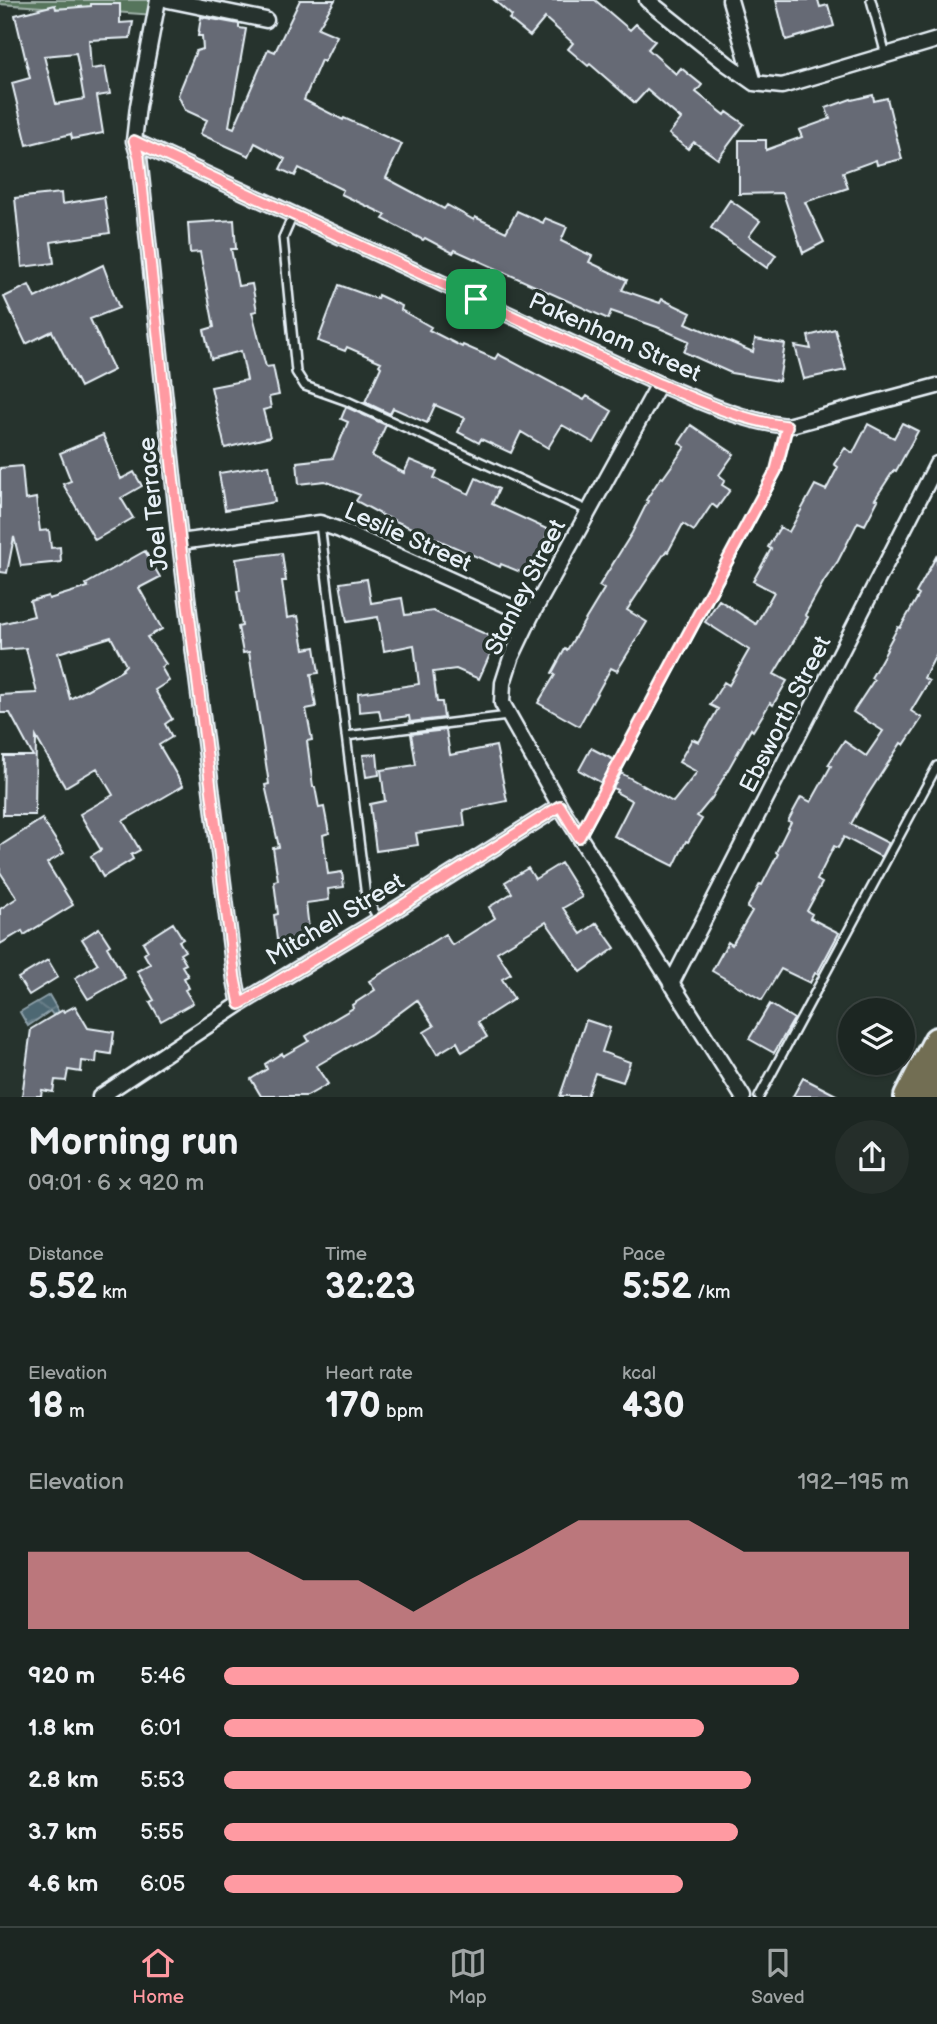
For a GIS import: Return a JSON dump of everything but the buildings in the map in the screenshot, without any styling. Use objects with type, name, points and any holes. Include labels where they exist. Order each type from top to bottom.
[{"type":"highway","points":[[908,1097],[937,1041]]},
{"type":"highway","points":[[929,1097],[937,1081]]},
{"type":"street","name":"Joel Terrace","points":[[158,0],[134,141],[139,157],[180,541],[240,1004]]},
{"type":"street","points":[[168,0],[266,20]]},
{"type":"street","points":[[647,0],[754,83],[782,86],[937,40]]},
{"type":"street","points":[[730,0],[754,83]]},
{"type":"street","name":"Pakenham Street","points":[[134,141],[659,384],[765,424],[787,426],[937,386]]},
{"type":"street","name":"Stanley Street","points":[[659,384],[531,615],[511,658],[503,683],[502,703],[560,806],[743,1097]]},
{"type":"street","name":"Ebsworth Street","points":[[671,984],[937,464]]},
{"type":"street","name":"Leslie Street","points":[[180,541],[320,523],[531,615]]},
{"type":"street","name":"Mitchell Street","points":[[100,1097],[240,1004],[560,806]]},
{"type":"lane","points":[[871,0],[886,55]]},
{"type":"lane","points":[[293,215],[283,238],[296,372],[305,386],[347,401],[589,511]]},
{"type":"lane","points":[[579,837],[776,470],[787,426]]},
{"type":"lane","points":[[320,523],[366,897],[379,920]]},
{"type":"lane","points":[[346,736],[508,716]]},
{"type":"lane","points":[[760,1097],[937,766]]},
{"type":"green space","points":[[0,0],[158,0],[155,15],[0,4]]},
{"type":"water","points":[[49,995],[59,1012],[53,1015],[50,1011],[28,1026],[20,1012]]},
{"type":"route","points":[[134,141],[476,299],[723,411],[765,424],[787,426],[776,470],[579,837],[560,806],[240,1004],[180,541],[139,157],[134,141]]}]
